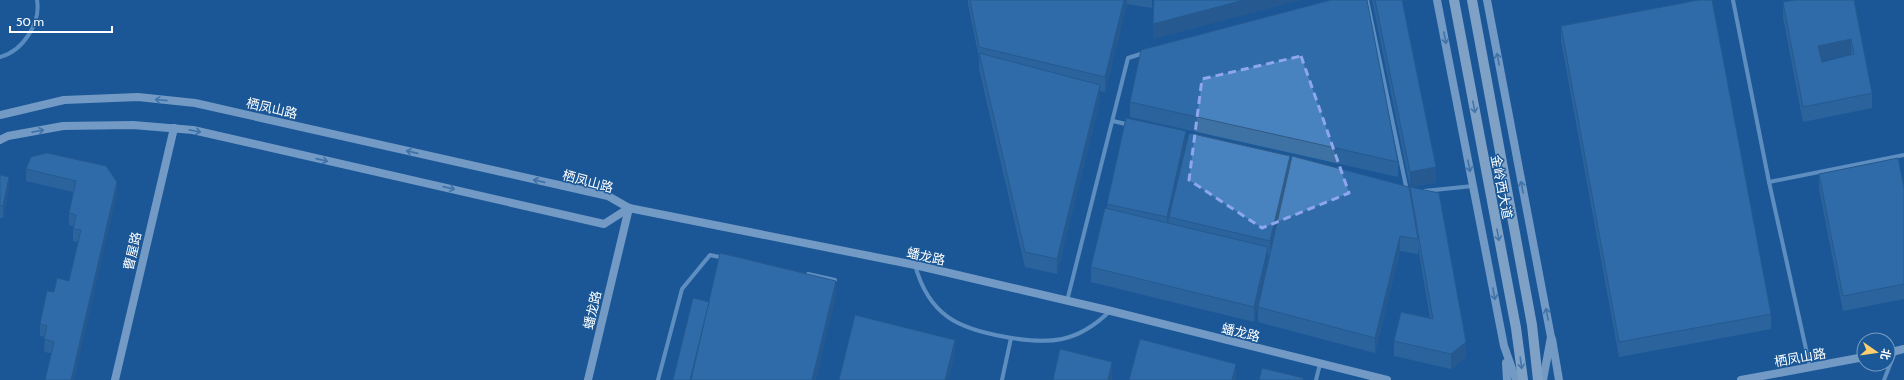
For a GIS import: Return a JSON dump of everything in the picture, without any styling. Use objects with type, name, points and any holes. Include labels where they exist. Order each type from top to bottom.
[{"type":"main road","name":"金岭西大道","points":[[1454,0],[1516,328],[1523,380]]},
{"type":"main road","name":"金岭西大道","points":[[1472,0],[1532,325],[1538,380]]},
{"type":"street","points":[[1367,0],[1408,193]]},
{"type":"street","points":[[1437,0],[1504,346],[1507,380]]},
{"type":"street","points":[[1489,0],[1559,380]]},
{"type":"street","points":[[1733,0],[1769,182],[1810,367]]},
{"type":"street","points":[[1068,301],[1128,58],[1151,52]]},
{"type":"street","name":"栖凤山路","points":[[0,114],[64,100],[138,97],[195,103],[608,196],[629,208]]},
{"type":"street","points":[[1112,121],[1136,127]]},
{"type":"street","points":[[0,140],[8,136],[63,126],[133,124],[193,130],[604,224],[629,208]]},
{"type":"street","name":"曹屋路","points":[[115,380],[174,128]]},
{"type":"street","points":[[1769,182],[1904,155]]},
{"type":"street","points":[[1400,191],[1408,193],[1473,186]]},
{"type":"street","name":"蟠龙路","points":[[588,380],[629,208],[915,265],[1110,311],[1387,380]]},
{"type":"street","points":[[658,380],[682,289],[710,255],[726,258]]},
{"type":"street","points":[[915,265],[918,277],[930,298],[946,316],[961,325],[978,332],[1037,342],[1063,340],[1089,329],[1110,311]]},
{"type":"street","points":[[804,273],[835,280]]},
{"type":"street","points":[[1543,380],[1551,336]]},
{"type":"street","points":[[1002,380],[1011,338]]},
{"type":"street","points":[[1504,346],[1516,380]]},
{"type":"street","name":"栖凤山路","points":[[1740,380],[1856,359]]},
{"type":"street","points":[[1316,380],[1320,364]]},
{"type":"highlighted area","points":[[1301,56],[1349,193],[1262,228],[1189,180],[1202,79]]},
{"type":"building","points":[[970,0],[1124,0],[1105,77],[979,47]]},
{"type":"building","points":[[1154,0],[1244,0],[1153,24]]},
{"type":"building","points":[[1331,0],[1367,0],[1398,162],[1130,102],[1141,50]]},
{"type":"building","points":[[1375,0],[1402,0],[1436,167],[1410,172]]},
{"type":"building","points":[[1699,0],[1712,0],[1771,314],[1619,342],[1561,26]]},
{"type":"building","points":[[1795,0],[1854,0],[1872,93],[1803,107],[1783,2]],"holes":[[[1851,39],[1854,54],[1822,62],[1818,46]]]},
{"type":"building","points":[[979,53],[1100,85],[1057,259],[1025,252]]},
{"type":"building","points":[[1126,118],[1186,131],[1167,217],[1107,204]]},
{"type":"building","points":[[1189,133],[1290,156],[1270,241],[1169,217]]},
{"type":"building","points":[[47,153],[106,166],[117,182],[71,380],[45,380],[54,342],[44,339],[47,326],[40,324],[47,291],[54,292],[57,278],[69,281],[81,230],[73,229],[76,215],[69,213],[76,181],[26,169],[31,157]]},
{"type":"building","points":[[1292,156],[1409,187],[1418,239],[1400,236],[1375,338],[1258,307]]},
{"type":"building","points":[[1898,158],[1904,188],[1904,284],[1843,296],[1819,174]]},
{"type":"building","points":[[0,175],[9,177],[3,206],[0,206]]},
{"type":"building","points":[[1410,187],[1439,193],[1466,342],[1451,354],[1394,341],[1401,312],[1433,319]]},
{"type":"building","points":[[1105,208],[1268,247],[1254,307],[1091,267]]},
{"type":"building","points":[[720,253],[836,281],[812,380],[691,380]]},
{"type":"building","points":[[693,298],[709,302],[690,380],[673,380]]},
{"type":"building","points":[[855,315],[955,340],[945,380],[839,380]]},
{"type":"building","points":[[1140,339],[1236,364],[1232,380],[1129,380]]},
{"type":"building","points":[[1060,349],[1112,362],[1108,380],[1053,380]]},
{"type":"building","points":[[1262,368],[1303,378],[1303,380],[1259,380]]},
{"type":"waterway","points":[[0,57],[16,49],[29,35],[36,18],[38,9],[37,0]]}]
